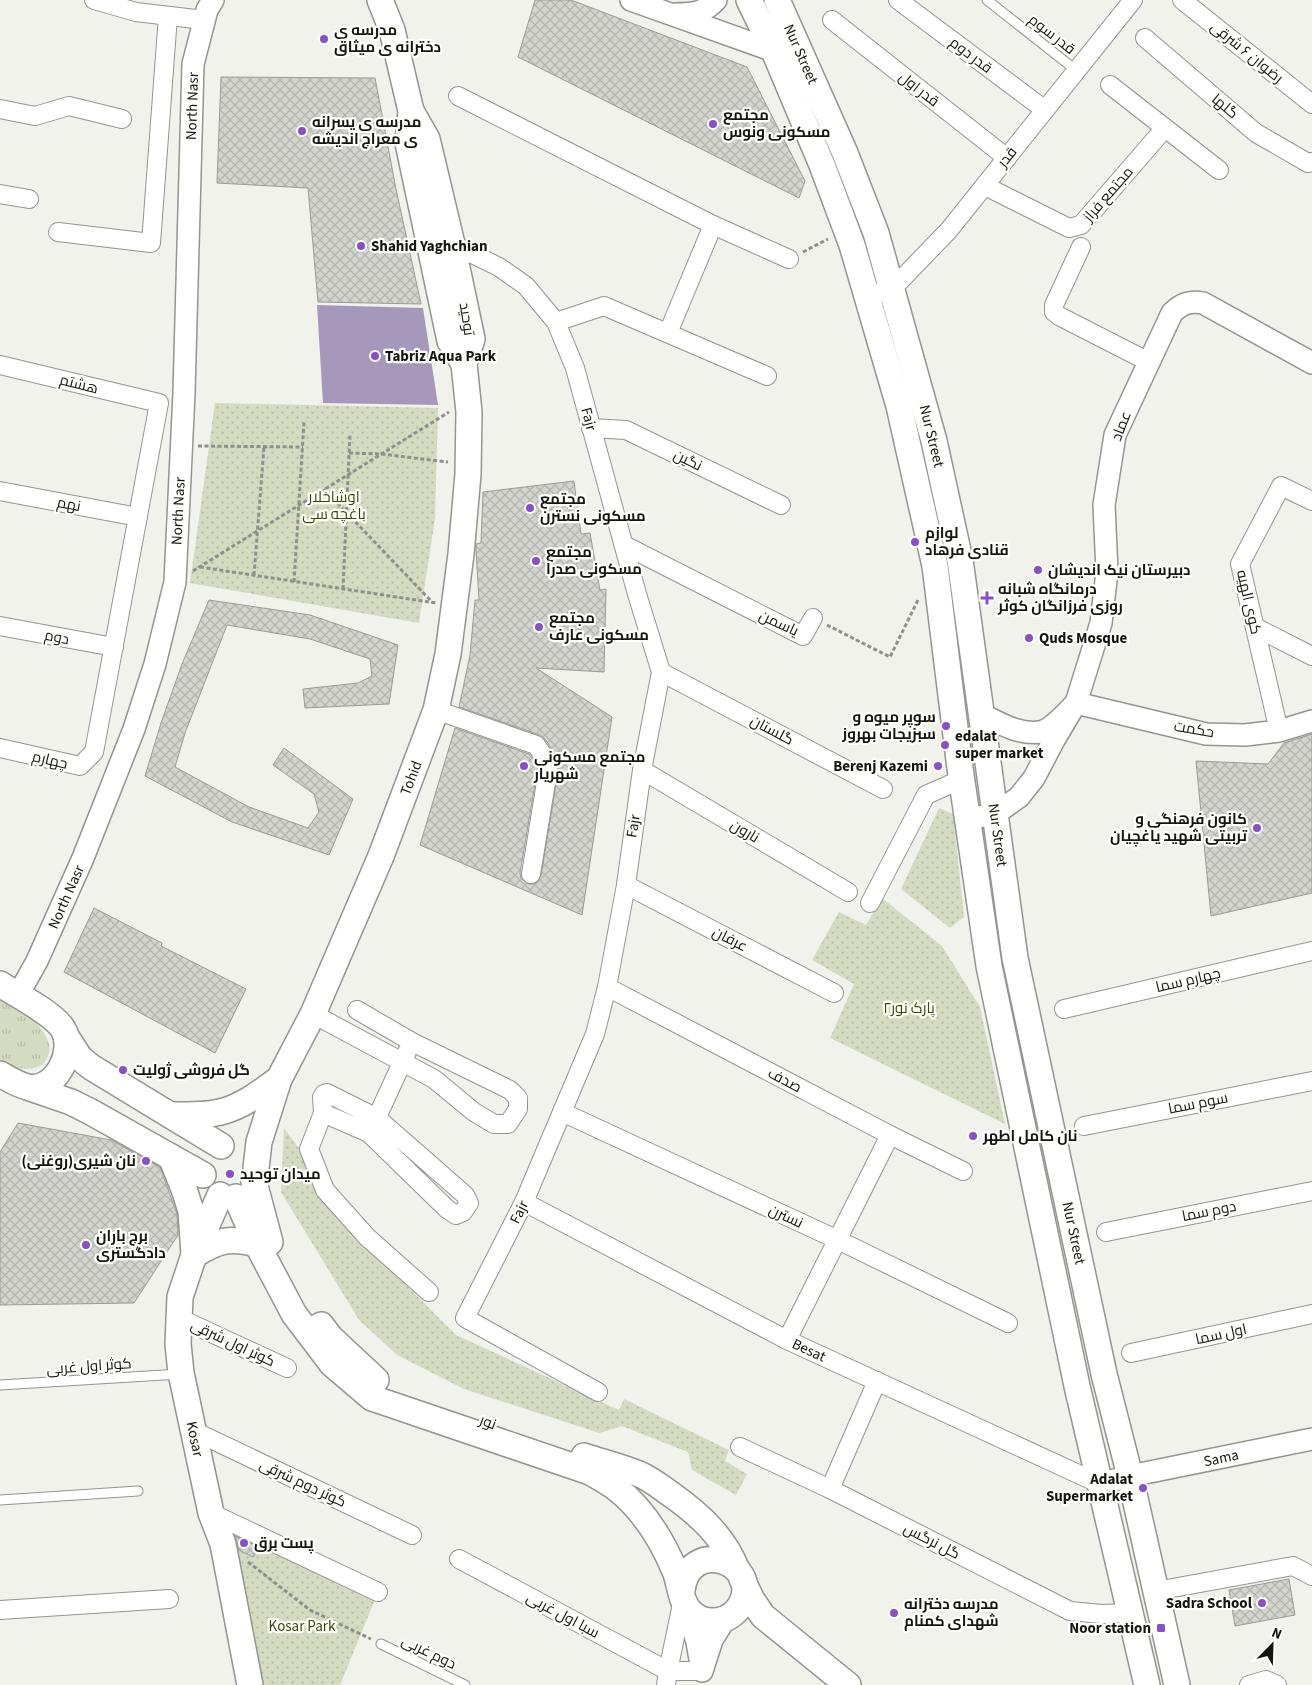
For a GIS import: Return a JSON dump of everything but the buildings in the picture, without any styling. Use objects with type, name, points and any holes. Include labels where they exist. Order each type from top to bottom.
[{"type":"main road","name":"توحید","points":[[380,0],[392,30],[411,111],[408,143],[442,246],[450,340],[464,364]]},
{"type":"main road","name":"توحید","points":[[392,0],[392,30]]},
{"type":"main road","name":"Nur Street","points":[[749,0],[774,51],[822,165],[846,229],[899,406],[935,566],[962,779],[989,966],[1075,1377],[1147,1685]]},
{"type":"main road","name":"Nur Street","points":[[777,0],[845,153],[876,233],[934,441],[960,560],[1015,958],[1104,1374],[1130,1476],[1177,1685]]},
{"type":"main road","name":"Tohid","points":[[241,1186],[259,1142],[279,1080],[312,1014],[389,835],[436,710],[448,654],[444,605],[461,554],[470,412],[464,364]]},
{"type":"main road","points":[[9,989],[53,1018],[62,1028],[80,1058],[91,1067],[170,1115],[229,1146],[246,1150],[253,1158],[241,1186],[263,1241],[226,1240],[214,1243],[194,1255],[191,1211],[171,1157]]},
{"type":"main road","points":[[30,1088],[54,1077],[62,1067],[67,1054],[67,1038]]},
{"type":"main road","points":[[0,1074],[16,1083],[71,1102],[203,1175],[209,1187],[241,1186]]},
{"type":"main road","points":[[170,1115],[210,1114],[224,1111],[242,1104],[279,1080]]},
{"type":"main road","points":[[203,1175],[205,1161],[209,1154],[229,1146],[279,1080]]},
{"type":"main road","name":"Kosar","points":[[241,1186],[194,1255],[180,1297],[178,1344],[181,1374],[212,1513],[223,1544],[250,1685]]},
{"type":"main road","name":"نور","points":[[263,1241],[331,1338],[379,1383],[640,1474],[659,1485],[704,1520],[717,1534],[727,1548],[752,1600],[763,1616],[848,1685]]},
{"type":"main road","name":"نور","points":[[263,1241],[300,1321],[332,1364],[372,1398],[590,1472],[616,1488],[645,1518],[658,1536],[669,1557],[684,1598]]},
{"type":"main road","points":[[711,1559],[721,1560],[730,1563],[739,1574],[744,1589],[743,1600],[737,1610],[718,1621],[707,1621],[696,1617],[684,1598],[683,1581],[687,1572],[694,1565],[711,1559]]},
{"type":"main road","points":[[726,1618],[739,1618],[758,1624],[828,1685]]},
{"type":"street","points":[[94,0],[136,6],[168,16],[204,20]]},
{"type":"street","name":"North Nasr","points":[[9,989],[37,961],[83,858],[134,729],[154,664],[175,582],[193,64],[207,10],[213,0]]},
{"type":"street","points":[[631,0],[774,51]]},
{"type":"street","points":[[670,14],[695,14],[711,6],[716,0]]},
{"type":"street","name":"قدر دوم","points":[[898,0],[1045,110]]},
{"type":"street","name":"قدر","points":[[867,297],[892,288],[949,230],[1133,0]]},
{"type":"street","name":"رضوان ۶ شرقی","points":[[1182,0],[1312,104]]},
{"type":"street","points":[[58,232],[151,243],[168,16]]},
{"type":"street","name":"قدر اول","points":[[832,20],[1007,158]]},
{"type":"street","name":"گلها","points":[[1145,38],[1256,132],[1308,163],[1312,162]]},
{"type":"street","points":[[1110,85],[1219,170]]},
{"type":"street","points":[[458,96],[713,225],[789,260]]},
{"type":"street","points":[[0,109],[35,116],[69,106],[122,119]]},
{"type":"street","name":"مجتمع فراز","points":[[985,186],[1069,228],[1076,227],[1081,225],[1165,128]]},
{"type":"street","points":[[0,194],[29,199]]},
{"type":"street","points":[[668,333],[713,225]]},
{"type":"street","name":"Fajr","points":[[442,246],[499,267],[526,286],[556,322],[575,368],[661,672],[642,770],[626,886],[607,987],[595,1034],[524,1202],[465,1318],[598,1392]]},
{"type":"street","points":[[1081,247],[1054,305],[1054,312],[1149,362]]},
{"type":"street","name":"عماد","points":[[1076,703],[1101,623],[1107,572],[1104,506],[1115,435],[1172,313],[1180,306],[1194,302],[1203,303],[1312,363]]},
{"type":"street","points":[[556,322],[604,306],[767,376]]},
{"type":"street","name":"هشتم","points":[[0,365],[159,403],[138,516]]},
{"type":"street","name":"نگین","points":[[591,428],[626,430],[781,506]]},
{"type":"street","name":"کوی الهیه","points":[[1279,731],[1240,564],[1282,486],[1312,501]]},
{"type":"street","name":"نهم","points":[[0,491],[138,516]]},
{"type":"street","points":[[114,647],[138,516]]},
{"type":"street","name":"یاسمن","points":[[624,545],[803,636],[812,618]]},
{"type":"street","name":"دوم","points":[[0,626],[114,647]]},
{"type":"street","points":[[1255,627],[1312,656]]},
{"type":"street","name":"چهارم","points":[[0,748],[80,766],[94,752],[114,647]]},
{"type":"street","name":"گلستان","points":[[661,672],[883,789]]},
{"type":"street","points":[[981,714],[1015,731],[1041,732],[1057,722],[1076,703]]},
{"type":"street","points":[[968,819],[996,814],[1019,797],[1034,778],[1076,703]]},
{"type":"street","name":"حکمت","points":[[1076,703],[1206,734],[1245,735],[1279,731],[1312,721]]},
{"type":"street","points":[[436,710],[536,745],[549,764],[531,874]]},
{"type":"street","name":"نارون","points":[[642,770],[848,892]]},
{"type":"street","points":[[870,903],[926,795],[962,779]]},
{"type":"street","name":"عرفان","points":[[626,886],[834,993]]},
{"type":"street","name":"چهارم سما","points":[[1064,1009],[1312,951]]},
{"type":"street","name":"صدف","points":[[607,987],[890,1135],[963,1171]]},
{"type":"street","points":[[312,1014],[434,1080],[474,1112],[494,1124],[508,1124],[518,1109],[518,1098],[510,1090],[412,1042],[357,1010]]},
{"type":"street","points":[[373,1126],[412,1042]]},
{"type":"street","name":"سوم سما","points":[[1084,1126],[1312,1081]]},
{"type":"street","name":"نسترن","points":[[562,1112],[838,1240],[1008,1323]]},
{"type":"street","points":[[373,1126],[448,1209],[456,1214],[463,1212],[469,1203],[465,1195],[373,1126],[323,1113],[309,1149],[325,1190],[367,1237],[429,1292]]},
{"type":"street","points":[[787,1340],[890,1135]]},
{"type":"street","name":"دوم سما","points":[[1106,1232],[1312,1191]]},
{"type":"street","name":"Besat","points":[[524,1202],[787,1340],[1100,1484]]},
{"type":"street","name":"اول سما","points":[[1131,1354],[1312,1314]]},
{"type":"street","name":"کوثر اول شرقی","points":[[179,1318],[287,1368]]},
{"type":"street","points":[[830,1489],[877,1381]]},
{"type":"street","name":"کوثر دوم شرقی","points":[[194,1432],[412,1535]]},
{"type":"street","name":"Sama","points":[[1100,1484],[1130,1476],[1312,1439]]},
{"type":"street","name":"گل نرگس","points":[[740,1447],[830,1489],[1070,1611],[1102,1614],[1130,1613]]},
{"type":"street","points":[[212,1513],[378,1592]]},
{"type":"street","name":"سبا اول غربی","points":[[459,1559],[667,1678]]},
{"type":"street","points":[[1156,1591],[1293,1566],[1312,1576]]},
{"type":"street","points":[[684,1598],[667,1678],[704,1678]]},
{"type":"street","points":[[684,1598],[697,1642],[704,1678]]},
{"type":"street","points":[[0,1610],[169,1599]]},
{"type":"street","points":[[704,1678],[712,1640],[726,1618]]},
{"type":"street","points":[[1249,1685],[1266,1680],[1276,1685]]},
{"type":"lane","name":"قدر سوم","points":[[987,0],[1077,71]]},
{"type":"lane","name":"کوثر اول غربی","points":[[0,1385],[181,1374]]},
{"type":"lane","points":[[0,1500],[138,1491]]},
{"type":"lane","name":"دوم غربی","points":[[381,1644],[465,1685]]},
{"type":"path","points":[[789,260],[846,229]]},
{"type":"path","points":[[175,582],[468,401]]},
{"type":"path","points":[[294,582],[304,422]]},
{"type":"path","points":[[343,589],[350,434]]},
{"type":"path","points":[[181,446],[303,447]]},
{"type":"path","points":[[254,576],[264,447]]},
{"type":"path","points":[[349,453],[381,454],[468,464]]},
{"type":"path","points":[[324,489],[346,513],[444,605]]},
{"type":"path","points":[[199,567],[444,605]]},
{"type":"path","name":"یاسمن","points":[[812,618],[890,656],[919,599]]},
{"type":"path","points":[[223,1544],[310,1610],[381,1644]]},
{"type":"green space","name":"اوشاخلار باغچه سی","points":[[215,403],[438,408],[435,519],[419,623],[190,583]]},
{"type":"green space","points":[[939,808],[953,814],[964,917],[950,928],[901,889]]},
{"type":"green space","name":"پارک نور۲","points":[[882,898],[942,946],[980,1007],[1005,1124],[830,1038],[854,984],[812,960],[839,912],[866,925]]},
{"type":"green space","points":[[0,995],[34,1020],[44,1033],[49,1044],[49,1053],[45,1062],[40,1066],[27,1069],[0,1062]]},
{"type":"green space","points":[[284,1128],[303,1154],[337,1216],[456,1335],[619,1410],[624,1399],[729,1450],[725,1461],[747,1474],[736,1495],[692,1470],[688,1452],[622,1426],[599,1433],[464,1389],[397,1355],[359,1320],[281,1192]]},
{"type":"green space","name":"Kosar Park","points":[[234,1529],[376,1597],[340,1685],[252,1685],[227,1546]]},
{"type":"shaded area","name":"Tabriz Aqua Park","points":[[317,305],[423,308],[438,405],[323,403]]},
{"type":"place","name":"مدرسه ی دخترانه ی میثاق","points":[[324,39]]},
{"type":"place","name":"مجتمع مسکونی ونوس","points":[[713,124]]},
{"type":"place","name":"مدرسه ی پسرانه ی معراج اندیشه","points":[[302,131]]},
{"type":"place","name":"Shahid Yaghchian","points":[[361,246]]},
{"type":"place","name":"Tabriz Aqua Park","points":[[375,356]]},
{"type":"place","name":"مجتمع مسکونی نسترن","points":[[530,508]]},
{"type":"place","name":"لوازم قنادی فرهاد","points":[[915,542]]},
{"type":"place","name":"مجتمع مسکونی صدرا","points":[[536,561]]},
{"type":"place","name":"دبیرستان نیک اندیشان","points":[[1038,570]]},
{"type":"place","name":"درمانگاه شبانه روزی فرزانگان کوثر","points":[[987,598]]},
{"type":"place","name":"مجتمع مسکونی عارف","points":[[539,627]]},
{"type":"place","name":"Quds Mosque","points":[[1029,638]]},
{"type":"place","name":"سوپر میوه و سبزیجات بهروز","points":[[946,726]]},
{"type":"place","name":"edalat super market","points":[[945,745]]},
{"type":"place","name":"مجتمع مسکونی شهریار","points":[[524,766]]},
{"type":"place","name":"Berenj Kazemi","points":[[938,766]]},
{"type":"place","name":"کانون فرهنگی و تربیتی شهید یاغچیان","points":[[1257,828]]},
{"type":"place","name":"گل فروشی ژولیت","points":[[123,1070]]},
{"type":"place","name":"نان کامل اطهر","points":[[973,1136]]},
{"type":"place","name":"نان شیری(روغنی)","points":[[146,1161]]},
{"type":"place","name":"میدان توحید","points":[[230,1174]]},
{"type":"place","name":"برج باران دادگستری","points":[[86,1245]]},
{"type":"place","name":"Adalat Supermarket","points":[[1143,1488]]},
{"type":"place","name":"پست برق","points":[[244,1543]]},
{"type":"place","name":"Sadra School","points":[[1262,1603]]},
{"type":"place","name":"مدرسه دخترانه شهدای کمنام","points":[[894,1613]]},
{"type":"place","name":"Noor station","points":[[1161,1628]]}]
